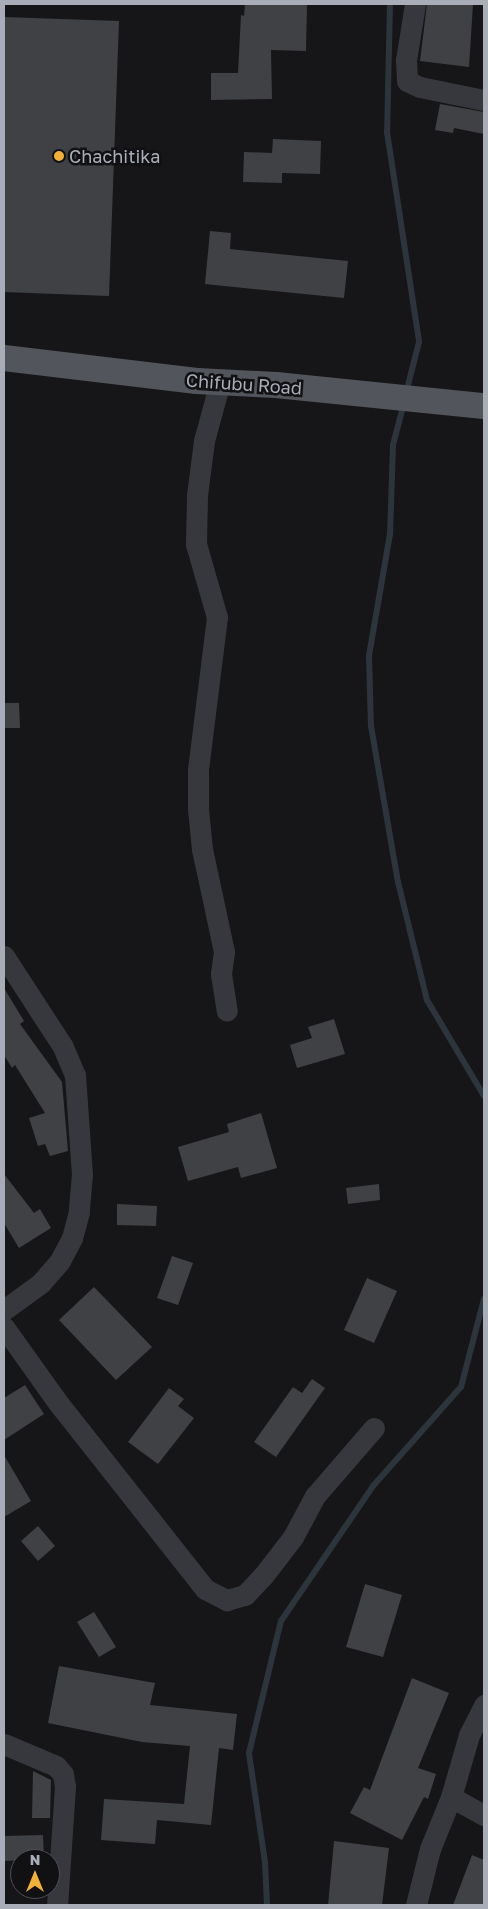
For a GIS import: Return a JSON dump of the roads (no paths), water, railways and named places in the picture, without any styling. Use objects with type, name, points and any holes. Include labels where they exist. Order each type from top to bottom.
[{"type":"main road","name":"Chifubu Road","points":[[4,358],[220,382],[484,406]]},
{"type":"street","points":[[415,4],[406,60],[407,81],[420,87],[484,100]]},
{"type":"street","points":[[220,382],[204,441],[197,494],[196,544],[217,617],[198,789],[202,849],[224,952],[221,974],[228,1011]]},
{"type":"street","points":[[4,956],[63,1047],[76,1075],[82,1174],[79,1212],[72,1238],[60,1261],[41,1283],[4,1310]]},
{"type":"street","points":[[4,1328],[59,1404],[205,1589],[227,1600],[245,1595],[263,1576],[293,1537],[315,1496],[374,1428]]},
{"type":"street","points":[[416,1905],[430,1849],[451,1797],[469,1735],[484,1705]]},
{"type":"street","points":[[4,1744],[56,1766],[63,1774],[65,1786],[57,1905]]},
{"type":"street","points":[[451,1797],[484,1815]]},
{"type":"waterway","points":[[390,4],[387,132],[419,342],[406,393]]},
{"type":"waterway","points":[[404,403],[393,445],[390,534],[369,656],[371,726],[398,882],[427,1000],[484,1096]]},
{"type":"waterway","points":[[267,1905],[265,1862],[249,1753],[281,1621],[373,1486],[461,1387],[484,1299]]},
{"type":"place","name":"Chachitika","points":[[59,156]]}]
